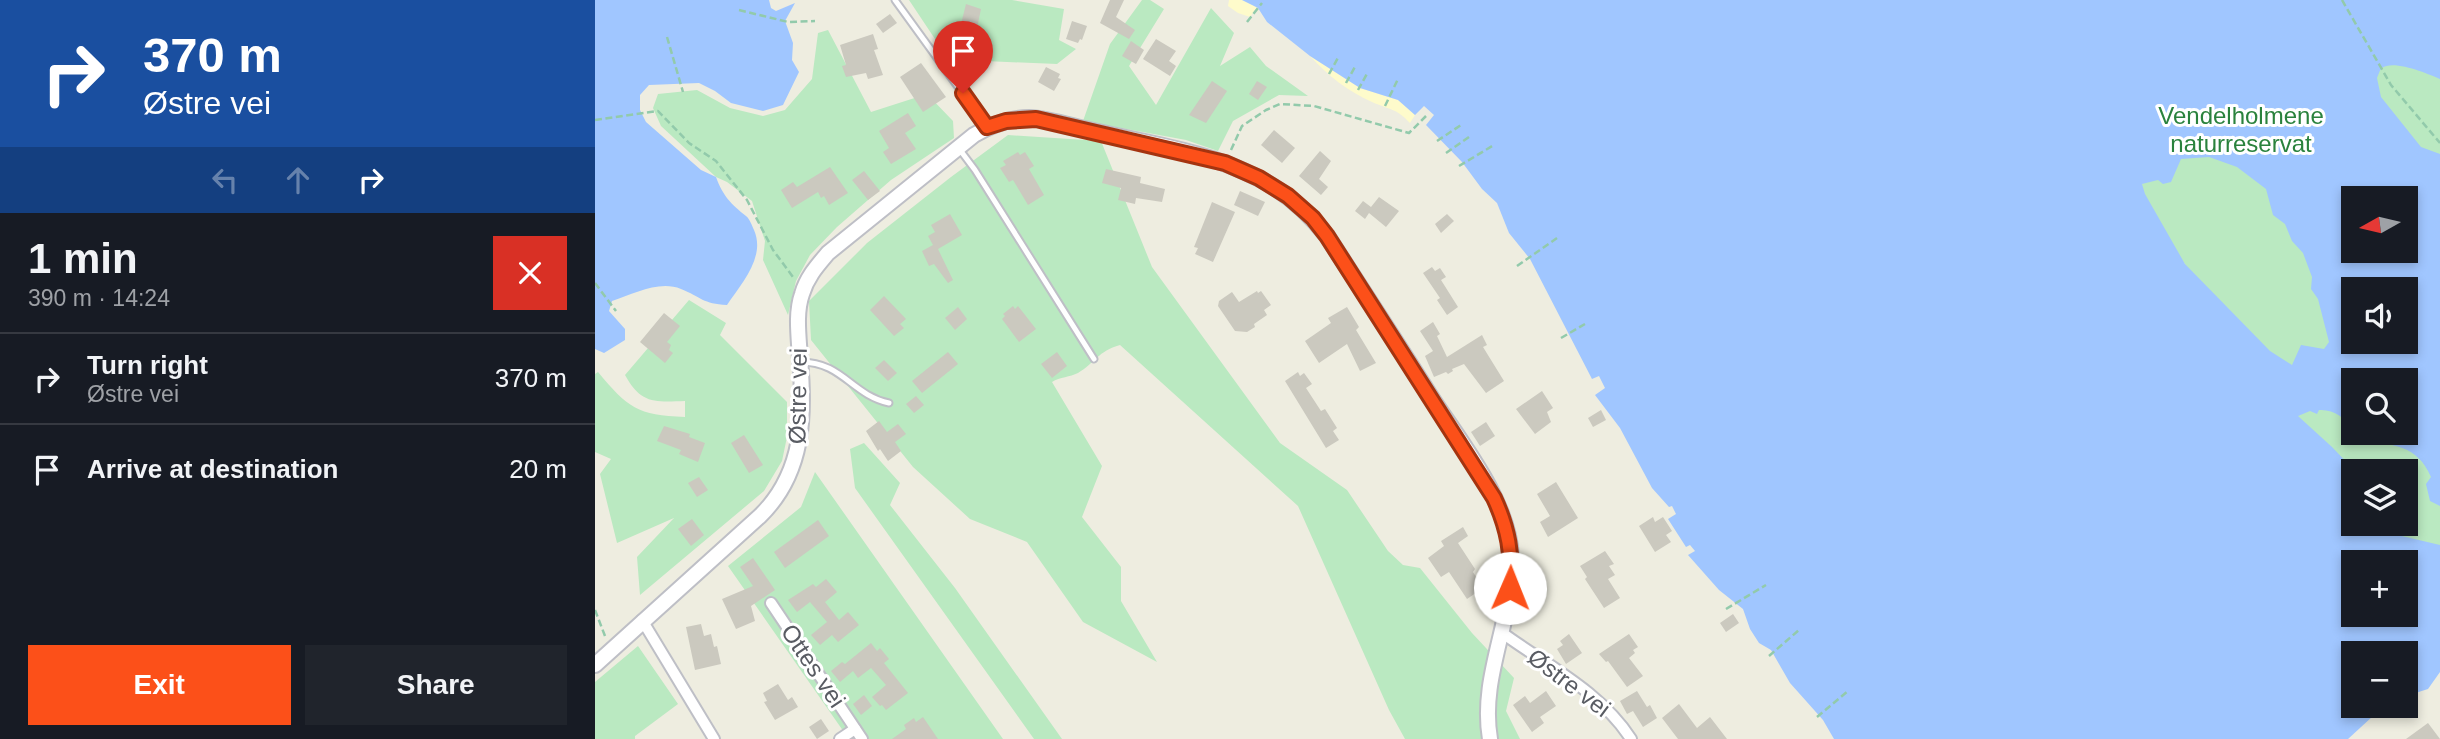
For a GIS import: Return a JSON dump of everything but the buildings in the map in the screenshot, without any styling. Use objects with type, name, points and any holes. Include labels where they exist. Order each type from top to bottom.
[{"type":"street","name":"Østre vei","points":[[595,665],[760,516],[783,488],[792,470],[800,438],[801,362],[798,319],[803,290],[814,269],[828,253],[987,127],[1006,121],[1036,119],[1225,163],[1273,186],[1313,218],[1327,236],[1478,469],[1500,511],[1510,542],[1510,588],[1487,698],[1490,739]]},
{"type":"street","name":"Ottes vei","points":[[771,603],[859,734],[840,739]]},
{"type":"street","points":[[642,620],[715,739]]},
{"type":"street","name":"Østre vei","points":[[1501,632],[1594,697],[1632,739]]},
{"type":"lane","points":[[895,0],[987,127]]},
{"type":"lane","points":[[958,148],[975,170],[1094,359]]},
{"type":"lane","points":[[801,362],[824,365],[871,398],[889,403]]},
{"type":"path","points":[[2342,0],[2391,85],[2440,143]]},
{"type":"path","points":[[1247,22],[1262,3]]},
{"type":"path","points":[[739,10],[788,22],[815,21]]},
{"type":"path","points":[[667,37],[683,92]]},
{"type":"path","points":[[1329,74],[1339,56]]},
{"type":"path","points":[[1346,83],[1356,65]]},
{"type":"path","points":[[1358,90],[1368,72]]},
{"type":"path","points":[[1385,106],[1398,79]]},
{"type":"path","points":[[1225,163],[1242,126],[1280,104],[1314,106],[1409,133],[1426,116]]},
{"type":"path","points":[[595,120],[657,111],[689,143],[716,161],[747,200],[773,250],[803,290]]},
{"type":"path","points":[[1437,141],[1461,125]]},
{"type":"path","points":[[1446,153],[1469,137]]},
{"type":"path","points":[[1459,166],[1494,145]]},
{"type":"path","points":[[1517,266],[1557,238]]},
{"type":"path","points":[[595,283],[616,311]]},
{"type":"path","points":[[1561,338],[1585,324]]},
{"type":"path","points":[[1726,609],[1766,584]]},
{"type":"path","points":[[595,610],[612,652]]},
{"type":"path","points":[[1769,656],[1799,630]]},
{"type":"path","points":[[1817,717],[1848,691]]},
{"type":"green space","points":[[909,0],[1012,0],[1064,9],[1059,40],[1076,49],[1057,64],[985,61],[937,42]]},
{"type":"green space","points":[[1142,0],[1150,0],[1164,9],[1129,66],[1156,105],[1211,8],[1234,33],[1220,66],[1250,47],[1266,66],[1308,96],[1279,95],[1233,121],[1218,151],[1186,140],[1083,121],[1110,44]]},
{"type":"green space","name":"Vendelholmene naturreservat","points":[[2440,0],[2440,560],[2389,536],[2418,536],[2418,459],[2341,459],[2341,496],[2085,116]]},
{"type":"green space","points":[[828,30],[871,112],[927,94],[953,121],[954,138],[891,180],[837,227],[810,255],[796,281],[788,315],[763,260],[765,241],[752,201],[716,177],[661,126],[653,108],[658,94],[697,90],[730,108],[763,116],[785,110],[812,79],[818,33]]},
{"type":"green space","points":[[1008,135],[1101,141],[1152,267],[1280,443],[1347,490],[1388,551],[1403,565],[1420,568],[1472,633],[1514,678],[1506,711],[1520,739],[1405,739],[1389,710],[1298,506],[1120,345],[1107,350],[1078,373],[1052,382],[1102,466],[1082,517],[1121,567],[1121,601],[1157,662],[1083,622],[1027,542],[970,519],[913,467],[811,340],[809,301],[867,243]]},
{"type":"green space","points":[[689,300],[726,323],[720,335],[787,402],[787,437],[782,461],[764,491],[640,595],[637,557],[674,518],[617,543],[600,474],[611,459],[595,452],[595,374],[598,372],[617,394],[635,407],[655,414],[685,417],[685,401],[649,399],[637,391],[625,375]]},
{"type":"green space","points":[[864,443],[900,483],[890,505],[955,588],[1062,739],[1034,739],[855,488],[850,449]]},
{"type":"green space","points":[[815,472],[1003,739],[842,739],[846,735],[728,566],[801,507]]},
{"type":"green space","points":[[638,646],[678,704],[635,736],[635,739],[595,739],[595,682]]},
{"type":"sand","points":[[1229,0],[1242,0],[1257,7],[1250,17],[1228,6]]},
{"type":"sand","points":[[1310,56],[1360,88],[1398,100],[1415,115],[1410,123],[1397,112],[1355,93],[1331,76]]},
{"type":"water","points":[[595,0],[769,0],[771,8],[776,11],[795,3],[785,21],[793,43],[792,60],[799,72],[783,105],[763,111],[731,103],[699,83],[649,85],[640,95],[640,110],[646,122],[701,170],[716,177],[728,199],[749,219],[757,240],[757,250],[750,270],[727,305],[707,302],[681,289],[664,286],[612,301],[609,311],[625,329],[625,340],[604,353],[595,349]]},
{"type":"water","points":[[1242,0],[2440,0],[2440,79],[2394,65],[2382,68],[2377,78],[2381,97],[2421,147],[2440,154],[2440,506],[2430,501],[2426,484],[2431,477],[2419,458],[2394,445],[2418,445],[2418,368],[2341,368],[2341,417],[2329,411],[2319,410],[2317,414],[2310,411],[2298,416],[2344,459],[2341,459],[2341,536],[2402,536],[2440,545],[2440,672],[2428,689],[2418,692],[2418,641],[2341,641],[2341,718],[2371,718],[2348,739],[1834,739],[1823,720],[1790,683],[1771,650],[1759,643],[1750,629],[1743,609],[1719,590],[1688,555],[1695,551],[1690,545],[1686,547],[1668,519],[1676,514],[1672,506],[1669,507],[1652,488],[1620,428],[1595,395],[1605,388],[1599,376],[1592,379],[1530,259],[1509,233],[1497,203],[1426,125],[1434,115],[1424,106],[1415,115],[1398,100],[1360,88],[1310,56],[1267,22],[1258,8]],"holes":[[[2209,157],[2237,167],[2266,189],[2273,215],[2285,224],[2292,241],[2303,253],[2312,277],[2311,289],[2318,299],[2329,342],[2324,349],[2301,345],[2292,365],[2270,351],[2185,264],[2145,194],[2142,184],[2158,180],[2163,184],[2171,182],[2181,159]]]},
{"type":"route","points":[[963,93],[987,127],[1006,121],[1036,119],[1197,155],[1241,169],[1273,186],[1300,206],[1327,236],[1494,498],[1510,542],[1510,588]]}]
